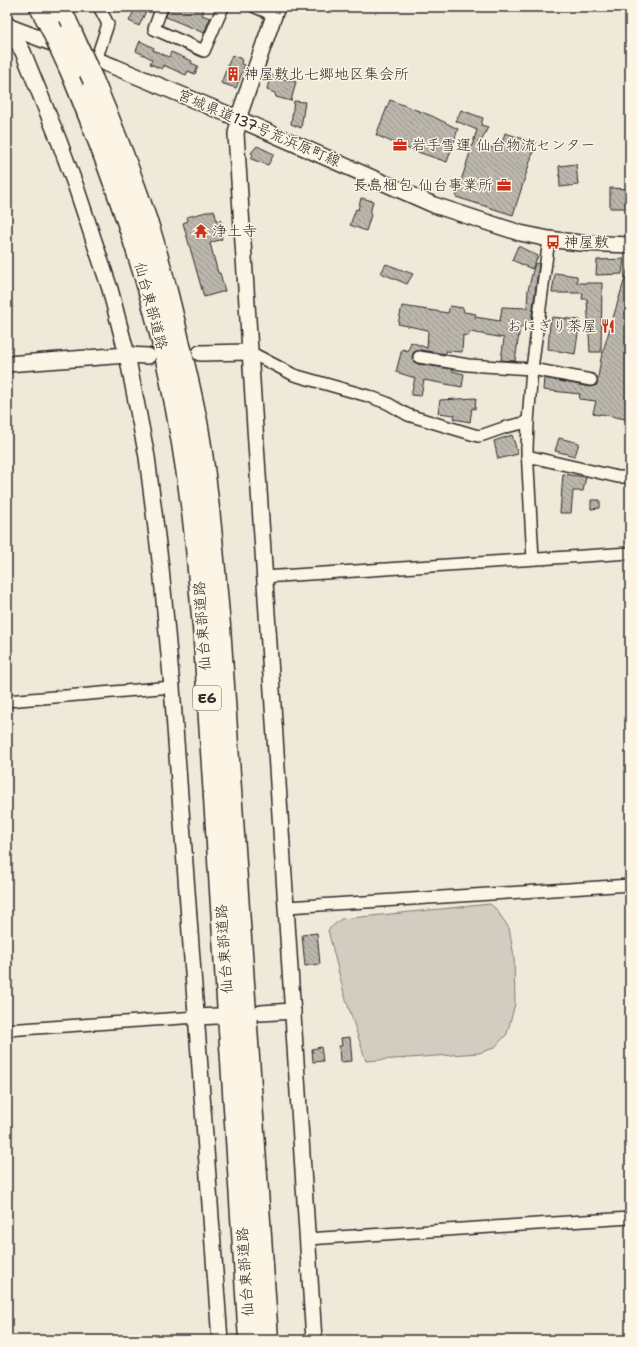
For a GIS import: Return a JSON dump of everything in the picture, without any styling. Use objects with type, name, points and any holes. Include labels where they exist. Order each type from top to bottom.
[{"type":"highway","name":"仙台東部道路","points":[[40,7],[71,72],[109,168],[134,241],[169,372],[185,464],[195,538],[203,635],[249,1340]]},
{"type":"highway","name":"仙台東部道路","points":[[60,7],[93,80],[127,162],[150,231],[170,303],[198,427],[212,536],[220,626],[268,1340]]},
{"type":"street","points":[[96,60],[108,24],[99,7]]},
{"type":"street","points":[[162,7],[154,28],[204,51],[223,7]]},
{"type":"street","points":[[255,7],[276,11],[241,110],[236,134],[314,1340]]},
{"type":"street","points":[[8,25],[23,52],[76,187],[110,289],[127,355],[147,457],[161,568],[172,687],[220,1340]]},
{"type":"street","name":"宮城県道137号荒浜原町線","points":[[8,25],[239,119],[434,206],[520,233],[548,239],[580,243],[630,245]]},
{"type":"street","points":[[533,559],[527,456],[528,422],[532,369],[548,239]]},
{"type":"street","points":[[200,353],[250,352],[294,375],[368,396],[387,403],[408,414],[478,436],[483,436],[506,427],[528,422]]},
{"type":"street","points":[[7,364],[127,355],[148,356]]},
{"type":"street","points":[[420,357],[468,365],[532,369],[591,380]]},
{"type":"street","points":[[527,456],[618,477],[630,477]]},
{"type":"street","points":[[264,577],[630,553]]},
{"type":"street","points":[[7,701],[172,687]]},
{"type":"street","points":[[287,907],[630,885]]},
{"type":"street","points":[[261,1013],[293,1011]]},
{"type":"street","points":[[7,1030],[217,1016]]},
{"type":"street","points":[[308,1239],[630,1218]]},
{"type":"shaded area","points":[[490,904],[496,909],[509,928],[514,956],[515,1004],[507,1034],[494,1048],[479,1053],[366,1061],[344,993],[328,930],[341,919]]},
{"type":"building","points":[[136,7],[148,7],[139,26],[129,21]]},
{"type":"building","points":[[169,7],[205,7],[202,15],[210,18],[204,33],[166,17]]},
{"type":"building","points":[[140,41],[154,48],[153,50],[169,57],[171,52],[192,61],[191,63],[198,66],[195,74],[188,71],[186,75],[163,65],[162,69],[150,64],[152,59],[136,51]]},
{"type":"building","name":"神屋敷北七郷地区集会所","points":[[232,55],[242,59],[241,64],[245,65],[236,88],[221,83]]},
{"type":"building","points":[[270,75],[296,82],[291,101],[276,97],[275,93],[267,90]]},
{"type":"building","points":[[390,100],[432,116],[458,129],[447,162],[403,147],[376,135]]},
{"type":"building","points":[[294,101],[305,102],[301,128],[291,124]]},
{"type":"building","points":[[461,110],[483,118],[481,125],[488,127],[480,144],[500,150],[505,133],[536,143],[513,215],[456,197],[477,130],[456,121]]},
{"type":"building","points":[[257,146],[274,154],[268,165],[251,159],[253,155],[251,153]]},
{"type":"building","points":[[576,164],[578,185],[560,187],[559,166]]},
{"type":"building","points":[[610,188],[630,189],[630,208],[610,208]]},
{"type":"building","points":[[361,198],[373,201],[371,215],[366,231],[350,225],[356,209],[358,210]]},
{"type":"building","points":[[214,210],[217,221],[220,220],[223,227],[219,228],[222,239],[210,243],[218,273],[220,273],[225,291],[204,297],[183,223],[188,221],[187,217]]},
{"type":"building","points":[[518,246],[538,256],[532,269],[512,260]]},
{"type":"building","points":[[624,259],[622,274],[596,275],[597,260]]},
{"type":"building","points":[[535,263],[539,264],[531,322],[527,322],[523,327],[520,327],[515,361],[501,360],[504,338],[470,332],[468,336],[463,335],[462,352],[446,351],[446,354],[420,350],[414,352],[412,356],[414,362],[418,364],[452,369],[452,371],[464,374],[462,387],[424,380],[421,396],[411,395],[415,378],[396,372],[402,349],[408,351],[411,342],[427,348],[428,330],[398,324],[402,306],[448,313],[450,306],[463,308],[464,312],[476,314],[475,317],[500,321],[502,307],[527,308],[528,290]]},
{"type":"building","points":[[386,264],[413,274],[407,284],[381,273]]},
{"type":"building","points":[[628,268],[630,268],[630,420],[593,413],[596,401],[579,399],[580,394],[543,390],[544,378],[590,387],[597,385],[601,358]]},
{"type":"building","points":[[555,273],[577,276],[577,283],[602,283],[601,352],[590,352],[587,299],[582,299],[583,293],[552,293]]},
{"type":"building","points":[[552,317],[580,320],[575,354],[548,349]]},
{"type":"building","points":[[476,398],[475,409],[472,408],[470,422],[454,419],[455,415],[438,413],[440,400]]},
{"type":"building","points":[[512,435],[518,454],[498,459],[494,441]]},
{"type":"building","points":[[559,438],[579,443],[575,456],[555,451]]},
{"type":"building","points":[[563,474],[586,477],[583,491],[573,491],[571,513],[560,513]]},
{"type":"building","points":[[591,500],[600,500],[600,508],[591,509]]},
{"type":"building","points":[[317,933],[320,964],[305,966],[302,935]]},
{"type":"building","points":[[350,1037],[352,1061],[340,1062],[339,1046],[342,1046],[341,1038]]},
{"type":"building","points":[[321,1047],[323,1061],[313,1062],[312,1049]]},
{"type":"place","name":"神屋敷北七郷地区集会所","points":[[233,74]]},
{"type":"place","name":"岩手雪運 仙台物流センター","points":[[400,145]]},
{"type":"place","name":"長島梱包 仙台事業所","points":[[504,185]]},
{"type":"place","name":"浄土寺","points":[[201,231]]},
{"type":"place","name":"神屋敷","points":[[553,242]]},
{"type":"place","name":"おにぎり茶屋","points":[[608,326]]}]
